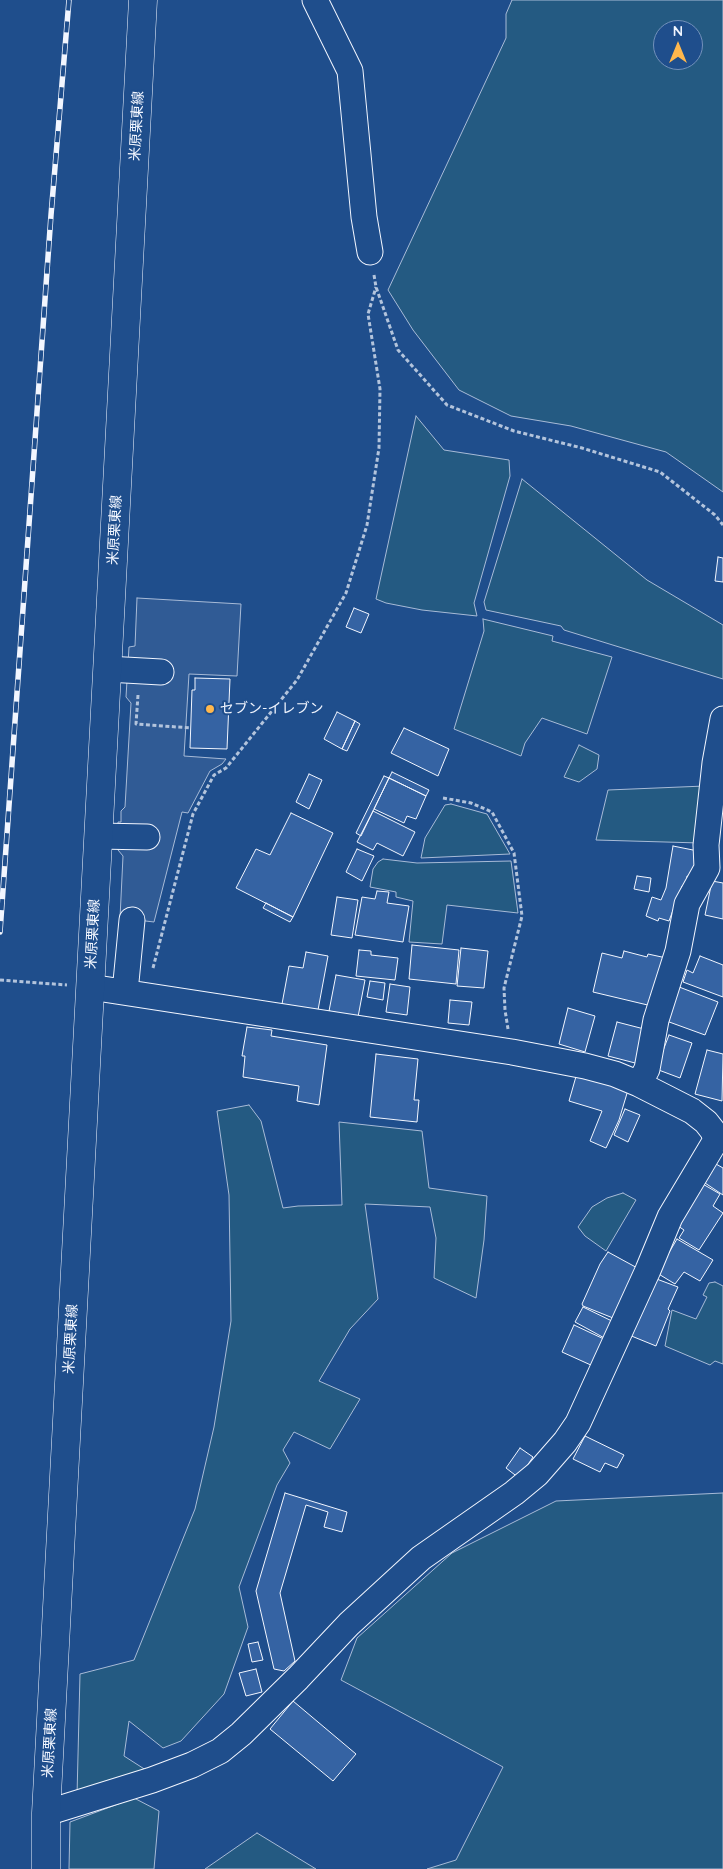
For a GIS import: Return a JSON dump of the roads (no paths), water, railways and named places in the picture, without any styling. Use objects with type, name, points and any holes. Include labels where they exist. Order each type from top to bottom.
[{"type":"main road","name":"米原栗東線","points":[[46,1869],[46,1813],[143,0]]},
{"type":"street","points":[[315,0],[350,72],[363,208],[370,252]]},
{"type":"street","points":[[108,669],[161,672]]},
{"type":"street","points":[[639,1084],[647,1069],[656,1020],[678,951],[687,904],[715,869],[706,845],[715,763],[723,719]]},
{"type":"street","points":[[98,836],[148,837]]},
{"type":"street","points":[[132,920],[136,994]]},
{"type":"street","points":[[46,1813],[152,1780],[192,1765],[220,1751],[241,1734],[349,1624],[421,1558],[514,1493],[537,1474],[565,1442],[578,1423],[648,1270],[670,1217],[720,1141],[706,1122],[692,1111],[639,1084],[615,1074],[585,1066],[512,1052],[90,987]]},
{"type":"railway","points":[[0,932],[51,215],[69,0]]},
{"type":"place","name":"セブン-イレブン","points":[[210,709]]}]
